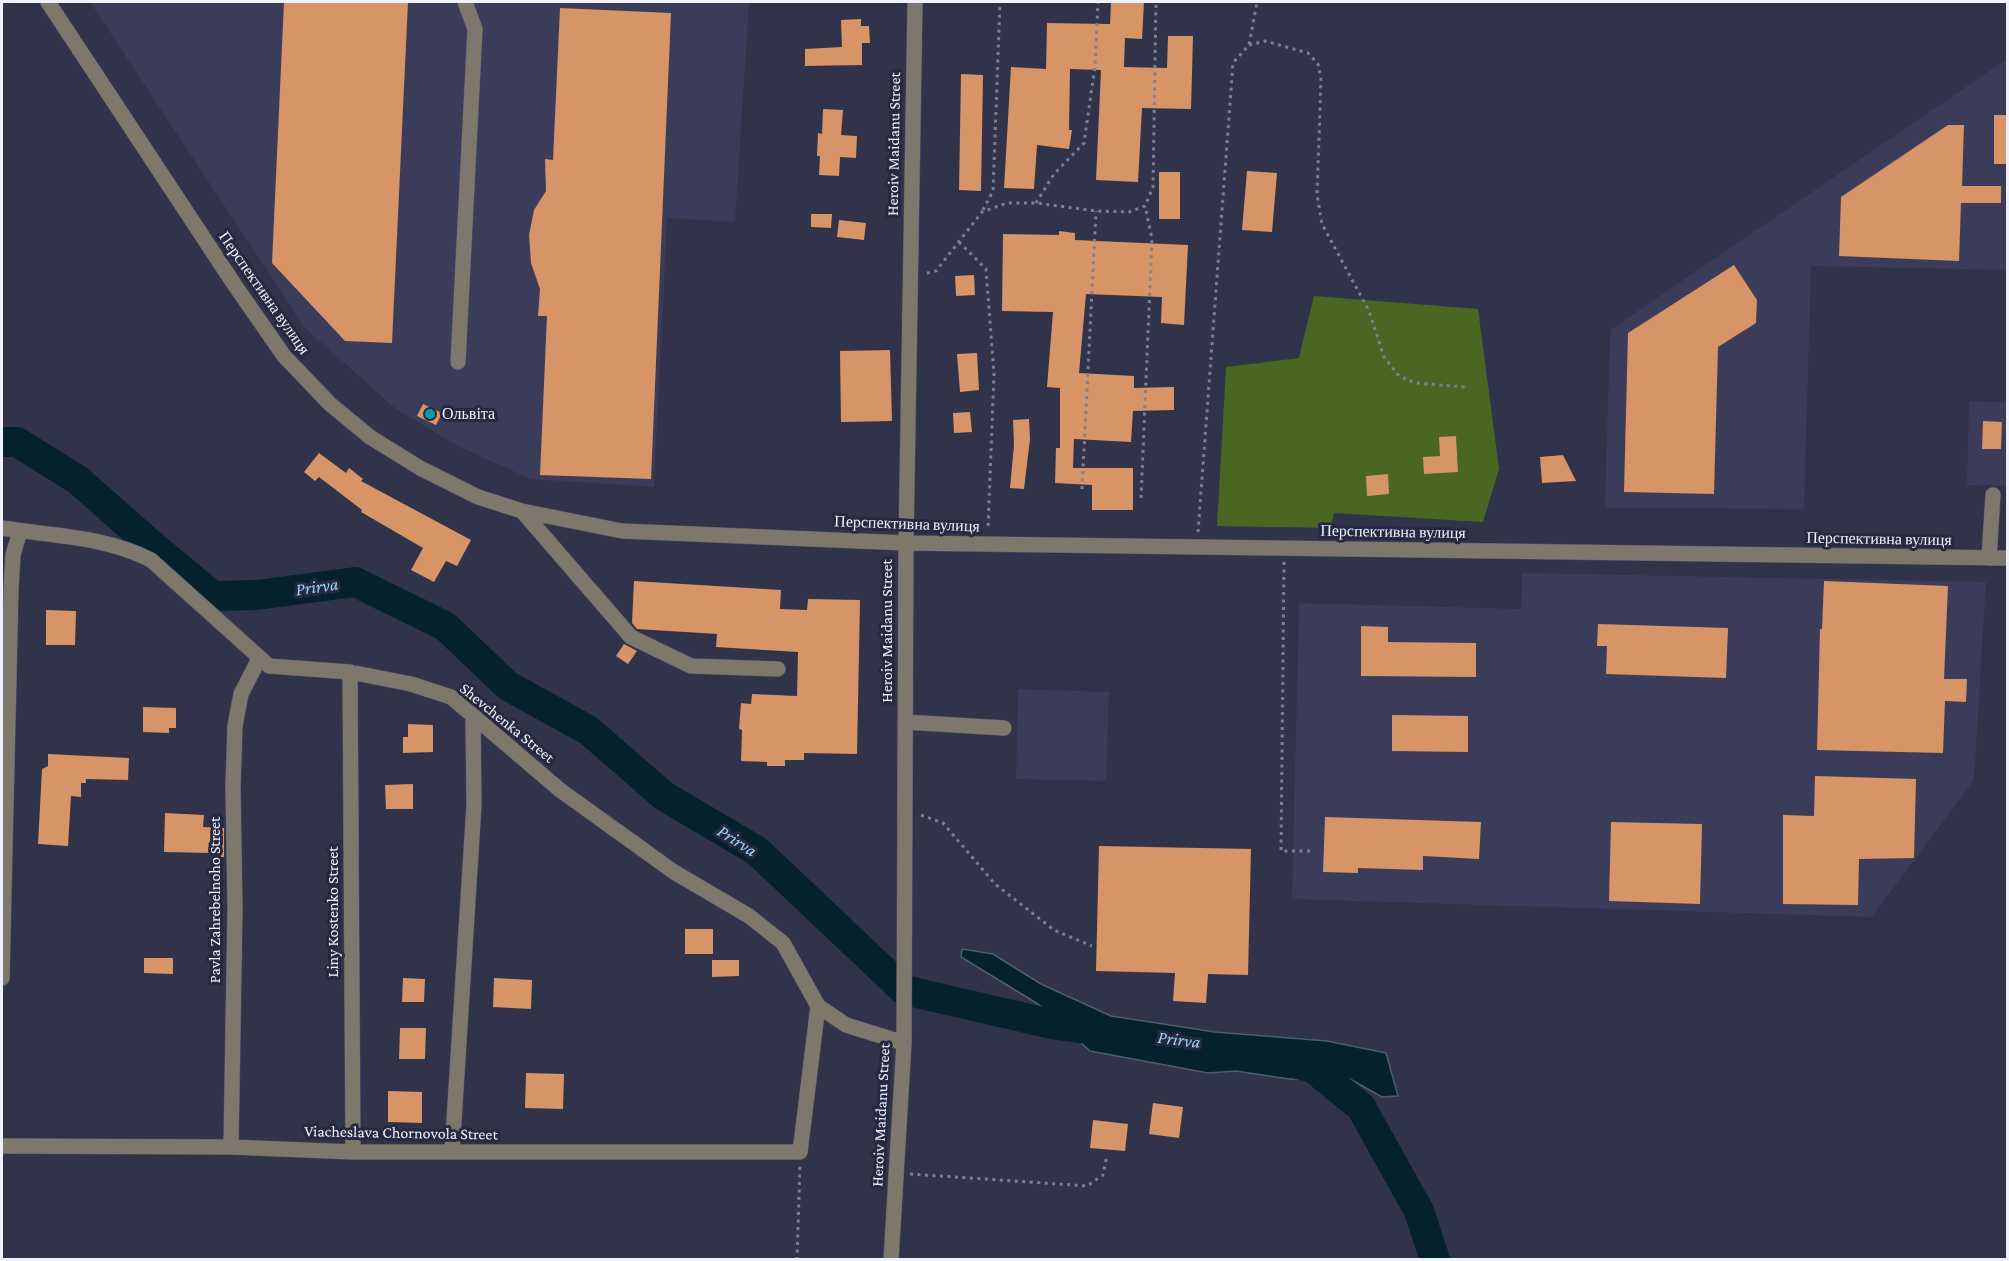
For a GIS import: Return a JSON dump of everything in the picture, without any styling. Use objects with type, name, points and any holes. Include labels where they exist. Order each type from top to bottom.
[{"type":"street","name":"Перспективна вулиця","points":[[48,2],[284,356],[330,404],[370,437],[420,468],[478,497],[522,511],[622,531],[906,543],[2007,558]]},
{"type":"street","points":[[458,362],[475,29],[465,2]]},
{"type":"street","name":"Heroiv Maidanu Street","points":[[891,1260],[904,1043],[906,543],[915,2]]},
{"type":"street","points":[[1989,558],[1993,495]]},
{"type":"street","points":[[522,511],[631,637],[691,666],[778,669]]},
{"type":"street","name":"Shevchenka Street","points":[[2,528],[82,537],[131,550],[151,560],[269,666],[350,672],[411,684],[451,697],[560,790],[674,872],[749,916],[783,943],[818,1006],[846,1025],[904,1043]]},
{"type":"street","points":[[2,978],[10,589],[13,555],[21,531]]},
{"type":"street","name":"Pavla Zahrebelnoho Street","points":[[231,1147],[235,909],[233,786],[236,726],[241,694],[259,659]]},
{"type":"street","name":"Liny Kostenko Street","points":[[350,672],[353,1152]]},
{"type":"street","points":[[452,1152],[474,805],[473,715]]},
{"type":"street","points":[[905,722],[1004,728]]},
{"type":"street","points":[[800,1152],[818,1006]]},
{"type":"street","name":"Viacheslava Chornovola Street","points":[[2,1146],[231,1147],[353,1152],[800,1152]]},
{"type":"path","points":[[910,275],[936,271],[982,212],[993,192],[1000,2]]},
{"type":"path","points":[[1036,203],[1054,174],[1084,143],[1095,66],[1098,2]]},
{"type":"path","points":[[1141,498],[1152,239],[1145,206],[1153,187],[1156,2]]},
{"type":"path","points":[[1197,547],[1233,63],[1249,45],[1257,2]]},
{"type":"path","points":[[1249,45],[1265,41],[1308,54],[1318,64],[1321,80],[1317,195],[1322,224],[1369,311],[1384,357],[1399,376],[1416,383],[1465,387]]},
{"type":"path","points":[[982,212],[1007,203],[1036,203],[1096,211],[1129,212],[1145,206]]},
{"type":"path","points":[[1082,489],[1096,211]]},
{"type":"path","points":[[959,242],[986,269],[994,374],[987,544]]},
{"type":"path","points":[[1284,548],[1281,851],[1314,851]]},
{"type":"path","points":[[904,808],[943,823],[994,884],[1054,930],[1092,945]]},
{"type":"path","points":[[797,1260],[800,1152]]},
{"type":"path","points":[[896,1174],[1087,1186],[1103,1175],[1107,1155]]},
{"type":"shaded area","name":"Ольвіта","points":[[90,2],[749,2],[735,222],[667,218],[654,487],[531,479],[460,447],[396,409],[305,328]]},
{"type":"shaded area","points":[[2007,59],[2007,270],[1811,266],[1804,509],[1605,508],[1610,330]]},
{"type":"shaded area","points":[[1969,401],[2007,402],[2007,486],[1967,485]]},
{"type":"shaded area","points":[[1522,573],[1986,582],[1974,780],[1872,917],[1292,899],[1299,603],[1521,609]]},
{"type":"shaded area","points":[[1018,689],[1109,692],[1106,781],[1016,779]]},
{"type":"green space","points":[[1314,296],[1478,309],[1499,469],[1483,522],[1334,513],[1331,528],[1217,526],[1226,367],[1299,358]]},
{"type":"water","points":[[962,949],[993,954],[1041,984],[1111,1016],[1215,1032],[1327,1041],[1386,1053],[1398,1096],[1382,1097],[1350,1079],[1289,1079],[1236,1071],[1208,1073],[1090,1051],[1038,1004],[961,957]]},
{"type":"building","points":[[284,2],[408,2],[392,343],[345,341],[272,263]]},
{"type":"building","points":[[1111,2],[1144,2],[1142,39],[1125,38],[1124,67],[1167,68],[1168,36],[1193,36],[1191,109],[1142,108],[1138,182],[1096,180],[1101,70],[1070,69],[1069,130],[1072,130],[1069,149],[1037,145],[1034,189],[1004,188],[1011,67],[1046,69],[1047,23],[1110,24]]},
{"type":"building","points":[[560,8],[671,13],[651,479],[540,475],[547,316],[538,316],[540,289],[531,263],[529,235],[534,210],[546,191],[545,159],[553,160]]},
{"type":"building","points":[[861,19],[861,26],[869,26],[870,43],[862,43],[862,65],[805,66],[805,49],[842,47],[841,20]]},
{"type":"building","points":[[961,74],[983,75],[981,191],[959,190]]},
{"type":"building","points":[[823,109],[843,110],[841,135],[857,136],[856,158],[840,157],[839,176],[819,175],[818,133],[822,134]]},
{"type":"building","points":[[1994,115],[2007,115],[2007,164],[1994,164]]},
{"type":"building","points":[[1948,125],[1964,125],[1962,186],[2001,186],[2001,203],[1961,203],[1959,261],[1839,256],[1841,197]]},
{"type":"building","points":[[1247,171],[1277,173],[1272,232],[1242,230]]},
{"type":"building","points":[[1159,172],[1180,172],[1180,219],[1159,219]]},
{"type":"building","points":[[811,214],[832,214],[831,228],[811,227]]},
{"type":"building","points":[[839,220],[866,223],[864,240],[837,237]]},
{"type":"building","points":[[1059,231],[1075,233],[1075,240],[1188,245],[1184,325],[1161,323],[1162,297],[1086,294],[1079,373],[1134,376],[1134,388],[1174,387],[1174,410],[1133,411],[1131,442],[1074,439],[1073,468],[1133,468],[1133,510],[1092,510],[1092,485],[1055,483],[1056,448],[1060,448],[1060,388],[1047,387],[1053,312],[1002,311],[1003,234],[1059,235]]},
{"type":"building","points":[[1734,265],[1757,300],[1756,323],[1718,347],[1714,494],[1624,492],[1628,333]]},
{"type":"building","points":[[974,275],[975,295],[956,296],[955,276]]},
{"type":"building","points":[[890,350],[892,421],[841,422],[840,351]]},
{"type":"building","points":[[977,353],[979,390],[960,392],[957,354]]},
{"type":"building","name":"Ольвіта","points":[[423,404],[442,413],[436,425],[417,416]]},
{"type":"building","points":[[970,412],[972,432],[954,433],[953,413]]},
{"type":"building","points":[[1029,419],[1030,439],[1024,489],[1010,488],[1014,445],[1013,420]]},
{"type":"building","points":[[1983,421],[2002,422],[2001,449],[1982,449]]},
{"type":"building","points":[[1456,436],[1458,472],[1424,474],[1423,457],[1440,456],[1439,437]]},
{"type":"building","points":[[319,453],[346,473],[349,468],[363,479],[361,481],[471,540],[457,566],[446,561],[434,582],[411,570],[423,548],[361,512],[362,510],[319,477],[315,481],[304,472]]},
{"type":"building","points":[[1563,455],[1576,481],[1542,483],[1540,457]]},
{"type":"building","points":[[1388,474],[1389,494],[1367,496],[1366,476]]},
{"type":"building","points":[[634,581],[781,590],[780,609],[807,610],[808,599],[860,600],[857,754],[804,753],[804,760],[785,760],[785,766],[767,766],[767,762],[741,761],[742,730],[739,729],[741,703],[751,704],[752,694],[797,696],[798,652],[716,647],[717,634],[637,629],[632,623]]},
{"type":"building","points":[[1824,581],[1948,586],[1944,679],[1967,679],[1966,702],[1945,701],[1943,753],[1817,750],[1820,629],[1822,629]]},
{"type":"building","points":[[46,610],[76,611],[75,645],[46,645]]},
{"type":"building","points":[[1598,624],[1728,628],[1726,678],[1606,674],[1607,646],[1597,646]]},
{"type":"building","points":[[1361,626],[1388,627],[1388,642],[1476,643],[1476,677],[1361,676]]},
{"type":"building","points":[[624,644],[637,651],[628,664],[616,656]]},
{"type":"building","points":[[143,707],[176,708],[176,728],[169,728],[169,733],[143,732]]},
{"type":"building","points":[[1392,715],[1468,716],[1468,752],[1392,751]]},
{"type":"building","points":[[408,724],[433,725],[433,752],[403,753],[403,737],[408,737]]},
{"type":"building","points":[[48,754],[129,758],[128,780],[86,779],[86,783],[81,783],[81,797],[71,796],[68,846],[38,844],[42,769],[48,766]]},
{"type":"building","points":[[1815,776],[1916,779],[1914,858],[1859,859],[1858,905],[1783,904],[1783,815],[1814,816]]},
{"type":"building","points":[[413,784],[413,809],[386,809],[385,785]]},
{"type":"building","points":[[165,813],[204,815],[203,827],[224,828],[224,857],[212,857],[212,853],[164,852]]},
{"type":"building","points":[[1325,817],[1481,822],[1479,859],[1423,856],[1423,870],[1358,868],[1358,873],[1323,872]]},
{"type":"building","points":[[1611,822],[1702,824],[1700,904],[1609,901]]},
{"type":"building","points":[[1099,846],[1251,849],[1248,975],[1208,974],[1206,1003],[1173,1001],[1175,973],[1096,971]]},
{"type":"building","points":[[685,929],[713,929],[713,954],[685,954]]},
{"type":"building","points":[[144,958],[173,958],[173,974],[144,973]]},
{"type":"building","points":[[712,960],[739,960],[739,976],[712,977]]},
{"type":"building","points":[[403,978],[425,979],[424,1002],[402,1002]]},
{"type":"building","points":[[494,978],[532,980],[531,1009],[493,1007]]},
{"type":"building","points":[[400,1028],[426,1028],[425,1059],[399,1059]]},
{"type":"building","points":[[526,1073],[564,1074],[563,1109],[525,1108]]},
{"type":"building","points":[[388,1091],[422,1092],[422,1123],[388,1122]]},
{"type":"building","points":[[1153,1103],[1183,1107],[1179,1138],[1149,1134]]},
{"type":"building","points":[[1093,1120],[1128,1124],[1125,1151],[1090,1148]]},
{"type":"waterway","name":"Prirva","points":[[2,442],[17,442],[78,480],[213,596],[257,595],[355,582],[445,626],[508,686],[588,730],[664,796],[757,851],[904,990],[1056,1025],[1102,1031]]},
{"type":"waterway","name":"Prirva","points":[[1291,1062],[1313,1068],[1361,1107],[1419,1211],[1435,1260]]},
{"type":"place","name":"Ольвіта","points":[[430,414]]}]
